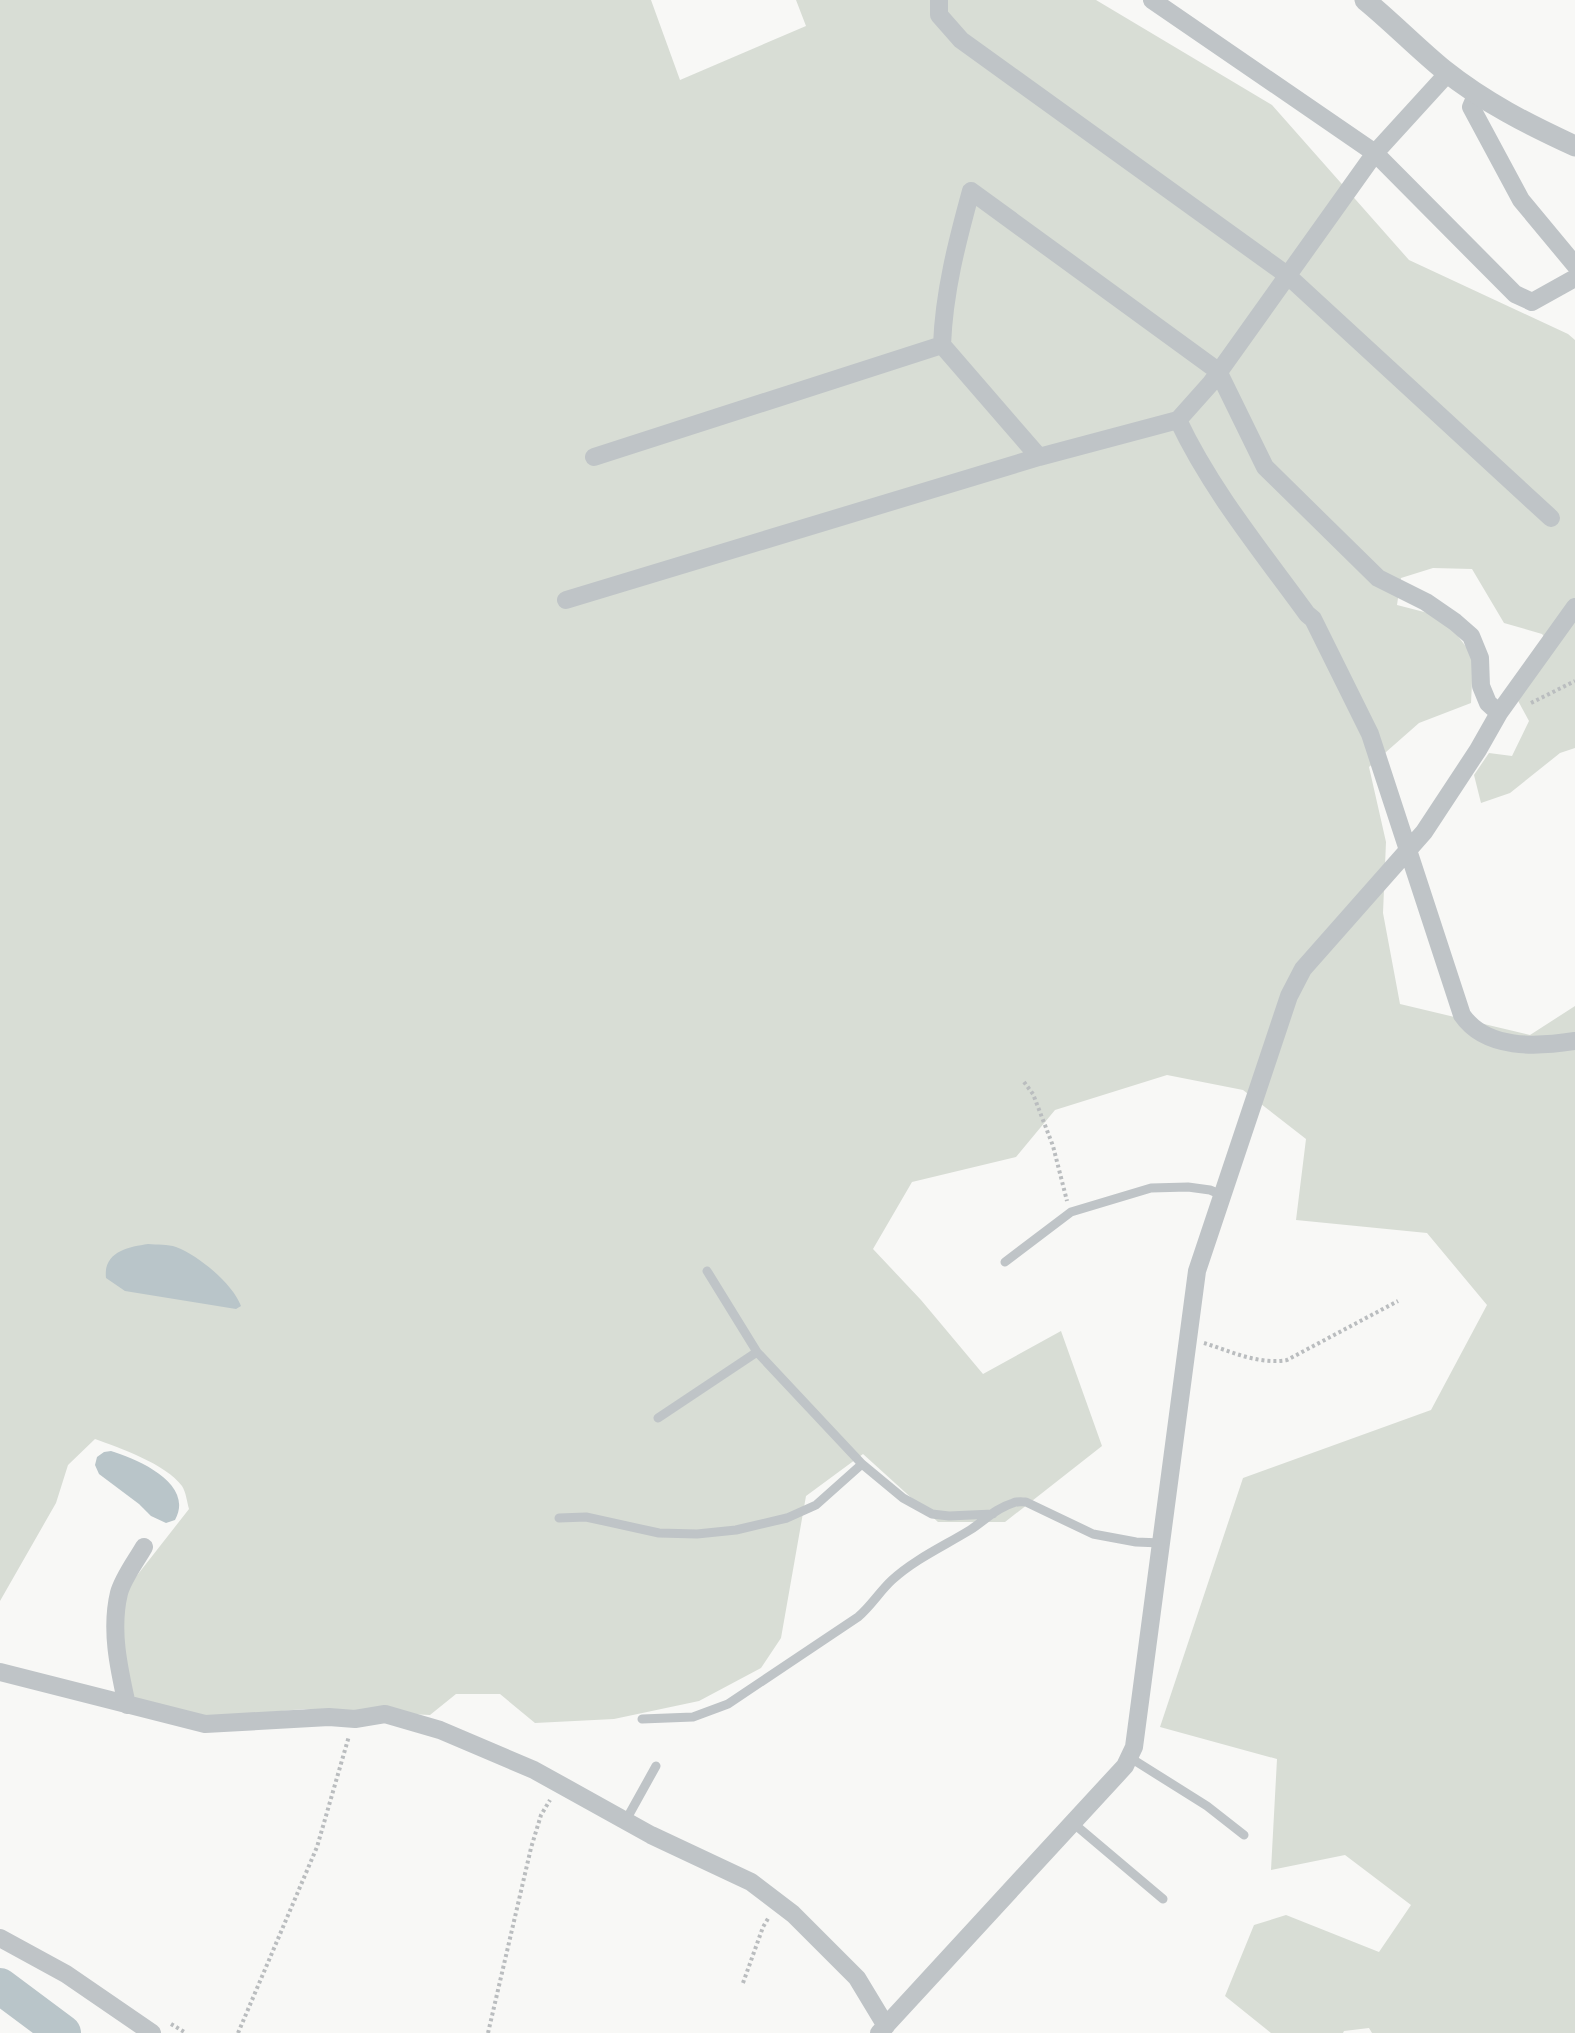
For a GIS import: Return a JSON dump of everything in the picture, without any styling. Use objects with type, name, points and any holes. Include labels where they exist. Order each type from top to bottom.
[{"type":"street","points":[[939,0],[939,15],[961,40],[1287,275],[1551,518]]},
{"type":"street","points":[[1152,0],[1375,153],[1515,294],[1532,302],[1575,278]]},
{"type":"street","points":[[1365,0],[1448,73],[1523,122],[1575,146]]},
{"type":"street","points":[[566,600],[1039,458],[1178,420],[1211,383],[1375,153],[1448,73]]},
{"type":"street","points":[[1477,93],[1471,107],[1521,200],[1575,265]]},
{"type":"street","points":[[1039,458],[942,345],[943,311],[955,248],[971,191],[1218,371],[1265,467],[1378,578],[1426,602],[1472,636],[1480,658],[1481,686],[1488,703],[1499,713]]},
{"type":"street","points":[[594,457],[942,345]]},
{"type":"street","points":[[1178,420],[1192,452],[1235,515],[1313,619],[1370,734],[1462,1015],[1470,1026],[1482,1035],[1500,1042],[1533,1044],[1575,1041]]},
{"type":"street","points":[[0,1672],[205,1724],[329,1717],[355,1719],[385,1714],[440,1730],[534,1770],[651,1835],[751,1882],[794,1914],[857,1978],[883,2030],[1125,1766],[1134,1747],[1197,1271],[1289,996],[1303,969],[1424,832],[1499,713],[1575,607]]},
{"type":"street","points":[[127,1705],[116,1647],[117,1614],[120,1592],[144,1547]]},
{"type":"street","points":[[0,1938],[66,1974],[152,2033]]},
{"type":"lane","points":[[1005,1262],[1071,1212],[1151,1188],[1188,1186],[1222,1195]]},
{"type":"lane","points":[[707,1271],[757,1352],[862,1464],[903,1498],[932,1514],[949,1516],[993,1514]]},
{"type":"lane","points":[[658,1419],[757,1352]]},
{"type":"lane","points":[[559,1518],[586,1517],[659,1533],[697,1534],[736,1530],[787,1518],[816,1505],[862,1464]]},
{"type":"lane","points":[[642,1719],[693,1717],[728,1704],[858,1617],[903,1571],[1015,1502],[1026,1502],[1093,1534],[1136,1542],[1161,1543]]},
{"type":"lane","points":[[1129,1757],[1207,1806],[1244,1835]]},
{"type":"lane","points":[[626,1820],[656,1766]]},
{"type":"lane","points":[[1073,1823],[1163,1899]]},
{"type":"path","points":[[1499,713],[1515,710],[1575,681]]},
{"type":"path","points":[[1024,1082],[1033,1094],[1053,1146],[1064,1194],[1071,1212]]},
{"type":"path","points":[[1188,1338],[1253,1359],[1274,1362],[1287,1360],[1398,1301]]},
{"type":"path","points":[[238,2033],[317,1847],[355,1719]]},
{"type":"path","points":[[488,2033],[531,1848],[541,1815],[561,1785]]},
{"type":"path","points":[[743,1983],[763,1927],[777,1902]]},
{"type":"path","points":[[171,2024],[186,2033]]},
{"type":"shaded area","points":[[0,0],[651,0],[680,80],[806,26],[796,0],[1096,0],[1272,105],[1409,260],[1568,334],[1575,340],[1575,748],[1560,753],[1510,793],[1481,803],[1474,775],[1489,753],[1512,756],[1529,721],[1516,697],[1553,647],[1542,634],[1504,623],[1472,569],[1433,568],[1401,578],[1397,605],[1428,613],[1451,627],[1467,648],[1473,662],[1471,703],[1419,723],[1369,767],[1386,842],[1383,913],[1400,1004],[1530,1035],[1575,1006],[1575,2033],[1372,2033],[1369,2028],[1343,2033],[1271,2033],[1225,1996],[1254,1925],[1286,1915],[1379,1952],[1411,1905],[1345,1855],[1271,1870],[1277,1759],[1160,1727],[1243,1478],[1431,1410],[1487,1305],[1427,1233],[1296,1220],[1306,1139],[1243,1090],[1167,1075],[1055,1110],[1016,1157],[912,1182],[873,1249],[921,1300],[983,1374],[1061,1331],[1102,1446],[1005,1522],[938,1522],[863,1454],[806,1496],[781,1638],[761,1668],[699,1701],[614,1719],[535,1723],[500,1694],[456,1694],[430,1715],[304,1709],[206,1718],[131,1701],[122,1666],[124,1592],[189,1509],[182,1486],[175,1478],[142,1458],[95,1439],[68,1465],[56,1503],[0,1601]]},
{"type":"shaded area","points":[[148,1244],[173,1246],[194,1256],[223,1280],[237,1297],[241,1306],[236,1309],[125,1291],[106,1278],[108,1262],[118,1252]]},
{"type":"shaded area","points":[[111,1451],[148,1467],[171,1484],[177,1495],[179,1507],[175,1520],[166,1523],[151,1516],[99,1474],[95,1465],[97,1457],[104,1452]]},
{"type":"waterway","points":[[0,1986],[63,2033]]}]
